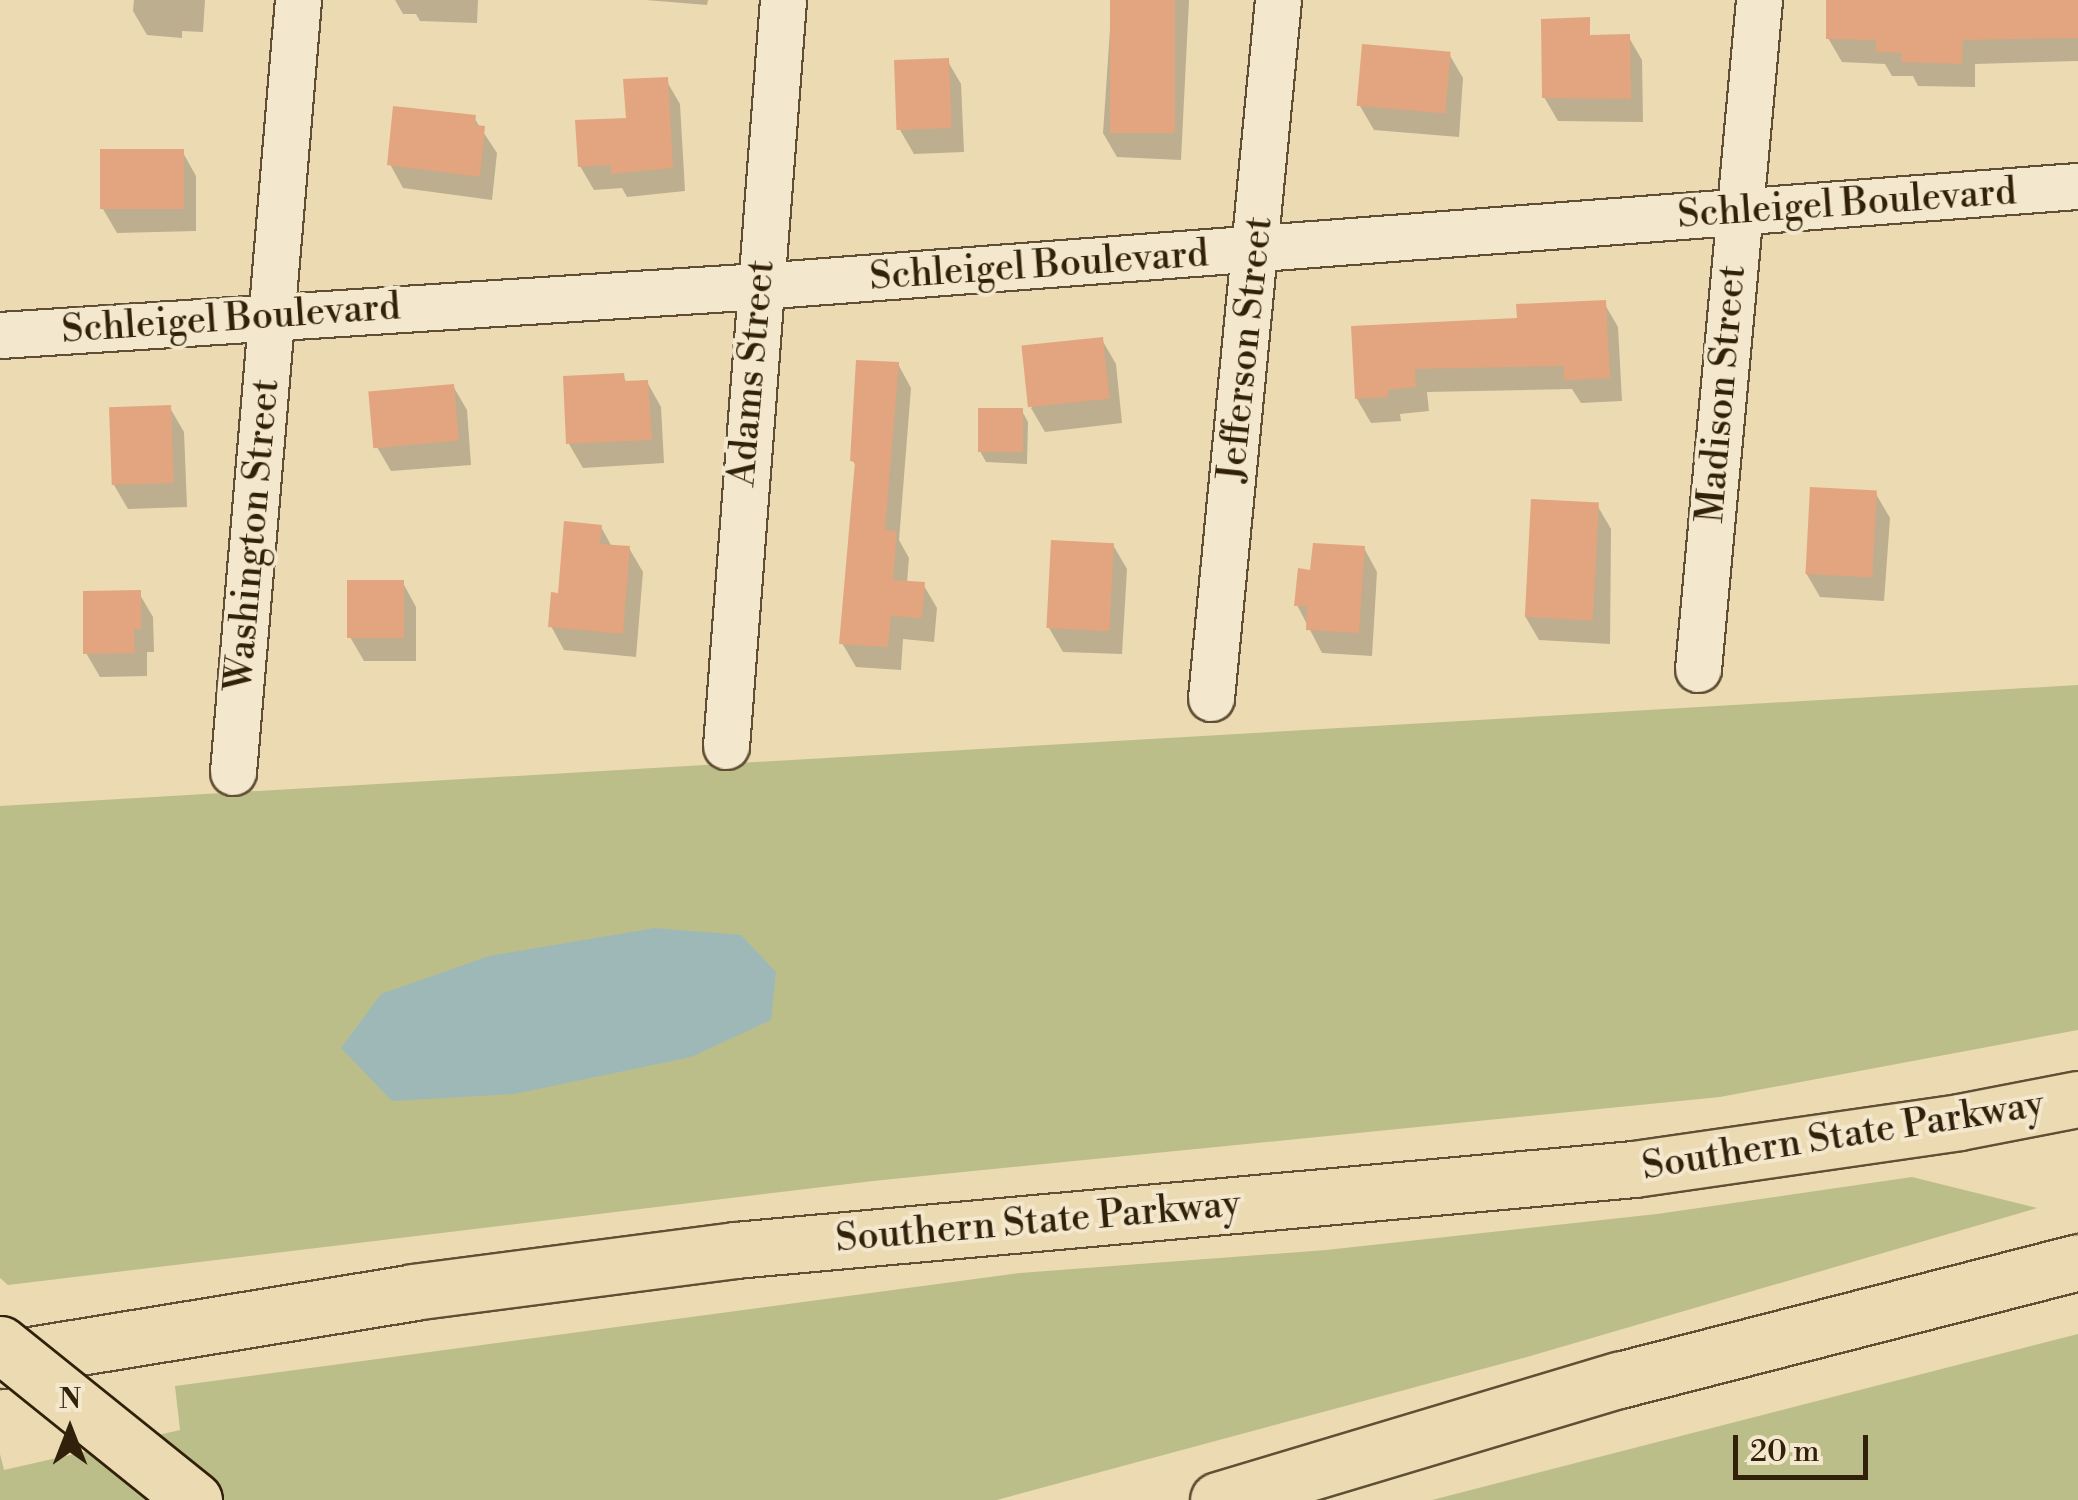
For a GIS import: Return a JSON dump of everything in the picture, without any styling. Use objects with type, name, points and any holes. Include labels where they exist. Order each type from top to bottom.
[{"type":"main road","name":"Southern State Parkway","points":[[0,1360],[395,1295],[717,1252],[1634,1169],[1959,1122],[2078,1099]]},
{"type":"main road","points":[[1218,1500],[1619,1380],[2078,1262]]},
{"type":"main road","points":[[0,1344],[194,1500]]},
{"type":"street","name":"Washington Street","points":[[233,772],[298,0]]},
{"type":"street","name":"Adams Street","points":[[726,746],[758,286],[783,0]]},
{"type":"street","name":"Jefferson Street","points":[[1212,698],[1278,0]]},
{"type":"street","name":"Madison Street","points":[[1698,669],[1759,0]]},
{"type":"street","name":"Schleigel Boulevard","points":[[0,335],[758,286],[2078,186]]},
{"type":"green space","points":[[2078,685],[2078,1030],[1720,1097],[873,1181],[8,1285],[0,1278],[0,806]]},
{"type":"green space","points":[[1912,1177],[2037,1208],[1527,1357],[997,1500],[0,1500],[0,1454],[4,1470],[180,1430],[175,1386],[1020,1273],[1326,1250],[1657,1214]]},
{"type":"green space","points":[[2078,1334],[2078,1500],[1432,1500]]},
{"type":"water","points":[[655,928],[741,935],[776,972],[771,1020],[691,1057],[514,1094],[392,1101],[341,1048],[381,994],[489,956]]},
{"type":"building","points":[[1110,0],[1175,0],[1175,133],[1110,133]]},
{"type":"building","points":[[1826,0],[2078,0],[2078,38],[1963,40],[1962,64],[1902,62],[1902,53],[1876,52],[1876,40],[1826,39]]},
{"type":"building","points":[[1590,17],[1590,35],[1630,34],[1631,99],[1542,98],[1541,19]]},
{"type":"building","points":[[1362,44],[1451,52],[1445,114],[1357,106]]},
{"type":"building","points":[[949,58],[951,128],[896,130],[894,60]]},
{"type":"building","points":[[668,77],[673,168],[611,174],[611,165],[578,167],[575,120],[626,118],[623,79]]},
{"type":"building","points":[[393,106],[476,115],[475,125],[485,126],[480,177],[387,165]]},
{"type":"building","points":[[100,149],[184,149],[184,209],[100,209]]},
{"type":"building","points":[[1606,300],[1610,378],[1564,380],[1564,366],[1415,369],[1416,387],[1388,390],[1388,397],[1355,399],[1351,326],[1517,318],[1516,304]]},
{"type":"building","points":[[1103,337],[1109,399],[1028,407],[1021,346]]},
{"type":"building","points":[[856,360],[899,362],[885,530],[897,531],[893,580],[925,582],[922,618],[891,616],[888,647],[839,644],[855,462],[850,461]]},
{"type":"building","points":[[624,373],[625,381],[648,380],[652,440],[566,444],[563,376]]},
{"type":"building","points":[[454,384],[459,441],[373,448],[368,391]]},
{"type":"building","points":[[171,405],[174,483],[112,485],[109,407]]},
{"type":"building","points":[[978,408],[1023,408],[1023,452],[978,452]]},
{"type":"building","points":[[1810,487],[1877,491],[1872,577],[1805,574]]},
{"type":"building","points":[[1531,499],[1599,503],[1593,620],[1525,617]]},
{"type":"building","points":[[564,521],[602,525],[600,544],[630,546],[623,634],[548,627],[551,592],[558,593]]},
{"type":"building","points":[[1051,540],[1114,543],[1109,631],[1046,628]]},
{"type":"building","points":[[1313,543],[1365,546],[1359,633],[1306,630],[1307,606],[1294,606],[1298,568],[1310,570]]},
{"type":"building","points":[[347,580],[404,580],[404,638],[347,638]]},
{"type":"building","points":[[141,590],[141,629],[134,629],[135,653],[83,654],[83,591]]}]
